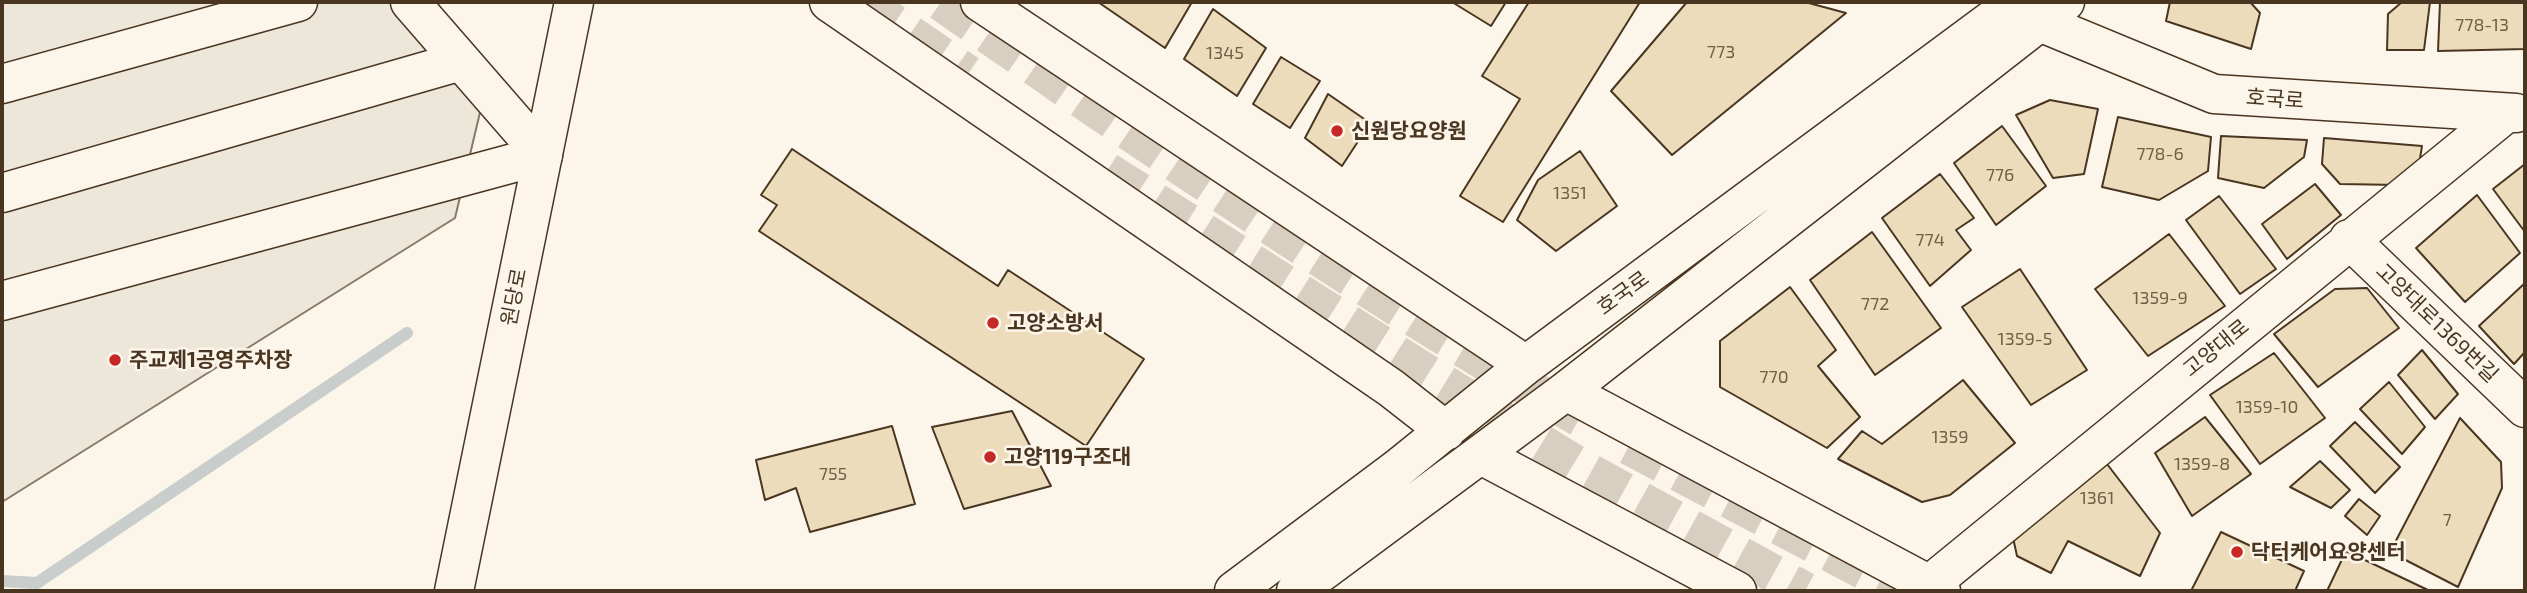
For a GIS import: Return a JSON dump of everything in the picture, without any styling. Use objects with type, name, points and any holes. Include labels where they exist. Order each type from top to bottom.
[{"type":"main road","points":[[2,84],[298,2]]},
{"type":"main road","points":[[2,301],[543,155],[410,2]]},
{"type":"main road","name":"원당로","points":[[454,591],[574,2]]},
{"type":"main road","points":[[829,2],[1391,388],[1481,455],[1737,591]]},
{"type":"main road","points":[[980,2],[1566,391],[1935,588]]},
{"type":"main road","name":"호국로","points":[[1234,591],[1273,578],[1526,365],[2023,7]]},
{"type":"main road","name":"호국로","points":[[2023,7],[2214,94],[2515,113]]},
{"type":"main road","name":"호국로","points":[[1296,591],[1566,391],[2023,7]]},
{"type":"main road","points":[[2,193],[461,61]]},
{"type":"main road","name":"고양대로","points":[[1935,588],[2349,239],[2515,113]]},
{"type":"main road","name":"고양대로1369번길","points":[[2349,239],[2525,408]]},
{"type":"shaded area","name":"주교제1공영주차장","points":[[2,2],[436,2],[490,70],[455,218],[2,502]]},
{"type":"building","points":[[1098,2],[1192,2],[1165,48]]},
{"type":"building","points":[[1452,2],[1506,2],[1491,26]]},
{"type":"building","points":[[1529,2],[1640,2],[1503,222],[1460,196],[1520,99],[1482,76]]},
{"type":"building","points":[[1687,2],[1805,2],[1846,13],[1672,155],[1611,91]]},
{"type":"building","points":[[2170,2],[2250,2],[2260,13],[2251,49],[2166,21]]},
{"type":"building","points":[[2402,2],[2430,2],[2424,50],[2387,50],[2388,14]]},
{"type":"building","points":[[2440,2],[2525,2],[2525,49],[2438,51]]},
{"type":"building","points":[[1213,9],[1266,48],[1237,96],[1184,59]]},
{"type":"building","points":[[1281,57],[1320,81],[1290,128],[1253,104]]},
{"type":"building","name":"신원당요양원","points":[[1328,94],[1370,123],[1342,166],[1305,138]]},
{"type":"building","points":[[2050,100],[2098,109],[2084,174],[2053,178],[2016,115]]},
{"type":"building","points":[[2118,117],[2211,137],[2208,171],[2159,200],[2102,187]]},
{"type":"building","points":[[2002,126],[2046,186],[1996,225],[1954,163]]},
{"type":"building","points":[[2221,136],[2307,140],[2304,157],[2264,188],[2218,178]]},
{"type":"building","points":[[2324,138],[2422,146],[2418,171],[2400,185],[2340,184],[2322,164]]},
{"type":"building","name":"고양소방서","points":[[792,149],[998,286],[1008,270],[1144,359],[1086,446],[759,231],[777,205],[761,195]]},
{"type":"building","points":[[1580,151],[1617,206],[1556,251],[1517,220],[1538,180]]},
{"type":"building","points":[[2525,164],[2525,232],[2493,189]]},
{"type":"building","points":[[1940,174],[1974,218],[1956,230],[1971,250],[1930,286],[1882,218]]},
{"type":"building","points":[[2315,184],[2341,215],[2287,259],[2262,224]]},
{"type":"building","points":[[2477,195],[2520,253],[2465,302],[2416,248]]},
{"type":"building","points":[[2219,196],[2276,269],[2240,294],[2186,220]]},
{"type":"building","points":[[1872,232],[1941,328],[1875,375],[1810,280]]},
{"type":"building","points":[[2169,234],[2225,306],[2148,356],[2095,289]]},
{"type":"building","points":[[2020,269],[2087,370],[2031,405],[1962,307]]},
{"type":"building","points":[[2525,283],[2525,352],[2514,364],[2479,326]]},
{"type":"building","points":[[1790,287],[1836,350],[1818,366],[1860,417],[1827,448],[1720,387],[1720,341]]},
{"type":"building","points":[[2367,288],[2399,328],[2318,387],[2274,334],[2335,289]]},
{"type":"building","points":[[2422,350],[2458,394],[2435,419],[2398,375]]},
{"type":"building","points":[[2274,353],[2325,418],[2260,464],[2210,395]]},
{"type":"building","points":[[1963,380],[2015,443],[1950,495],[1922,502],[1838,459],[1862,431],[1882,444]]},
{"type":"building","points":[[2389,382],[2425,427],[2402,454],[2360,409]]},
{"type":"building","name":"고양119구조대","points":[[1012,411],[1051,486],[964,509],[932,427]]},
{"type":"building","points":[[2205,417],[2251,474],[2192,516],[2155,453]]},
{"type":"building","points":[[2460,418],[2501,462],[2502,488],[2458,587],[2390,552]]},
{"type":"building","points":[[2355,422],[2400,467],[2375,493],[2330,446]]},
{"type":"building","points":[[892,426],[915,504],[810,532],[796,488],[765,500],[756,460]]},
{"type":"building","points":[[2320,461],[2350,490],[2331,508],[2290,487]]},
{"type":"building","points":[[2107,464],[2160,533],[2140,576],[2068,541],[2051,573],[2017,556],[2012,533]]},
{"type":"building","points":[[2359,499],[2380,516],[2367,535],[2345,516]]},
{"type":"building","name":"닥터케어요양센터","points":[[2221,532],[2304,571],[2295,591],[2191,591]]},
{"type":"building","points":[[2346,551],[2430,591],[2327,591]]},
{"type":"waterway","points":[[2,581],[37,583],[407,333]]},
{"type":"tunnel","points":[[863,2],[968,74]]},
{"type":"tunnel","points":[[941,2],[1256,216],[1417,319],[1580,418]]},
{"type":"tunnel","points":[[1107,171],[1587,471],[1805,591]]},
{"type":"tunnel","points":[[1629,446],[1902,591]]},
{"type":"place","name":"신원당요양원","points":[[1337,131]]},
{"type":"place","name":"고양소방서","points":[[993,323]]},
{"type":"place","name":"주교제1공영주차장","points":[[115,360]]},
{"type":"place","name":"고양119구조대","points":[[990,457]]},
{"type":"place","name":"닥터케어요양센터","points":[[2237,552]]}]
